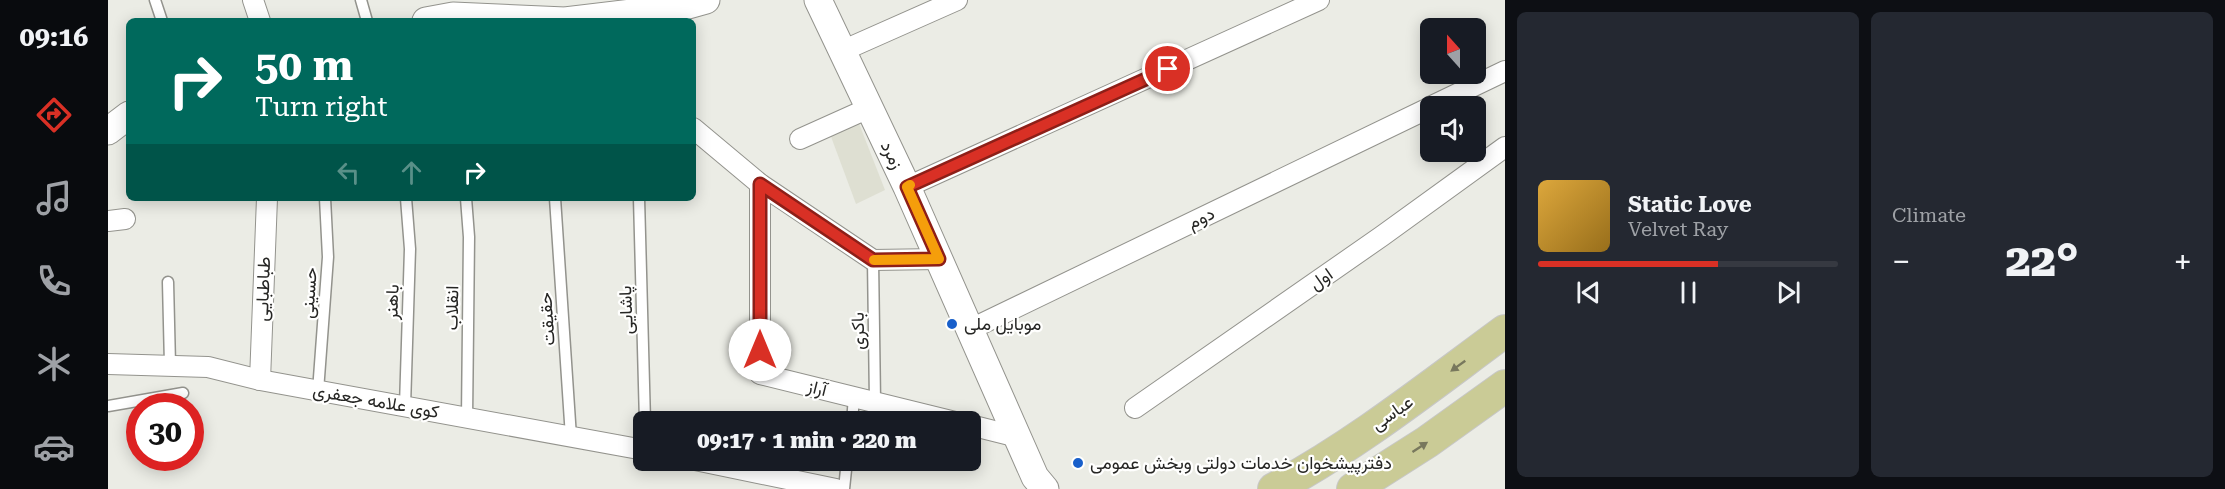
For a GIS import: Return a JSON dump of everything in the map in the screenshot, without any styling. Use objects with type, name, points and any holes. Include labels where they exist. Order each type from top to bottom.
[{"type":"main road","name":"عباسى","points":[[1274,489],[1299,476],[1384,419],[1505,331]]},
{"type":"main road","points":[[1353,489],[1427,442],[1505,386]]},
{"type":"street","points":[[253,0],[259,18]]},
{"type":"street","points":[[590,18],[681,7],[706,0]]},
{"type":"street","name":"زمرد","points":[[818,0],[907,187],[971,329],[1037,485]]},
{"type":"street","points":[[842,51],[957,0]]},
{"type":"street","points":[[907,187],[1319,0]]},
{"type":"street","name":"دوم","points":[[1454,96],[1505,71]]},
{"type":"street","points":[[800,140],[869,108]]},
{"type":"street","name":"دوم","points":[[971,329],[1420,112]]},
{"type":"street","points":[[108,131],[126,117]]},
{"type":"street","points":[[696,131],[760,184],[873,260],[939,259]]},
{"type":"street","name":"اول","points":[[1135,408],[1382,236],[1505,147]]},
{"type":"street","name":"آراز","points":[[760,184],[760,374],[911,411]]},
{"type":"street","name":"طباطبایی","points":[[260,380],[267,201]]},
{"type":"street","name":"کوی علامه جعفری","points":[[108,364],[208,367],[260,380],[633,448]]},
{"type":"street","points":[[981,428],[1018,437]]},
{"type":"street","points":[[748,471],[836,489]]},
{"type":"lane","points":[[155,0],[161,18]]},
{"type":"lane","points":[[361,0],[366,18]]},
{"type":"lane","name":"حسینی","points":[[318,391],[328,257],[325,201]]},
{"type":"lane","name":"باهنر","points":[[405,406],[410,249],[406,201]]},
{"type":"lane","name":"انقلاب","points":[[466,201],[469,237],[467,418]]},
{"type":"lane","name":"حقیقت","points":[[555,201],[571,437]]},
{"type":"lane","name":"پاشایی","points":[[639,201],[645,411]]},
{"type":"lane","name":"باکری","points":[[873,260],[875,402]]},
{"type":"lane","points":[[168,282],[170,365]]},
{"type":"lane","points":[[853,411],[854,397]]},
{"type":"lane","points":[[108,406],[126,403]]},
{"type":"lane","points":[[844,489],[846,471]]},
{"type":"shaded area","points":[[858,121],[885,190],[856,204],[830,134]]},
{"type":"slow traffic","points":[[874,260],[939,259],[907,187],[910,185]]},
{"type":"place","name":"موبایل ملی","points":[[952,324]]},
{"type":"place","name":"دفترپیشخوان خدمات دولتی وبخش عمومی","points":[[1078,463]]},
{"type":"route","points":[[760,350],[760,184],[873,260],[939,259],[907,187],[1168,69]]}]
